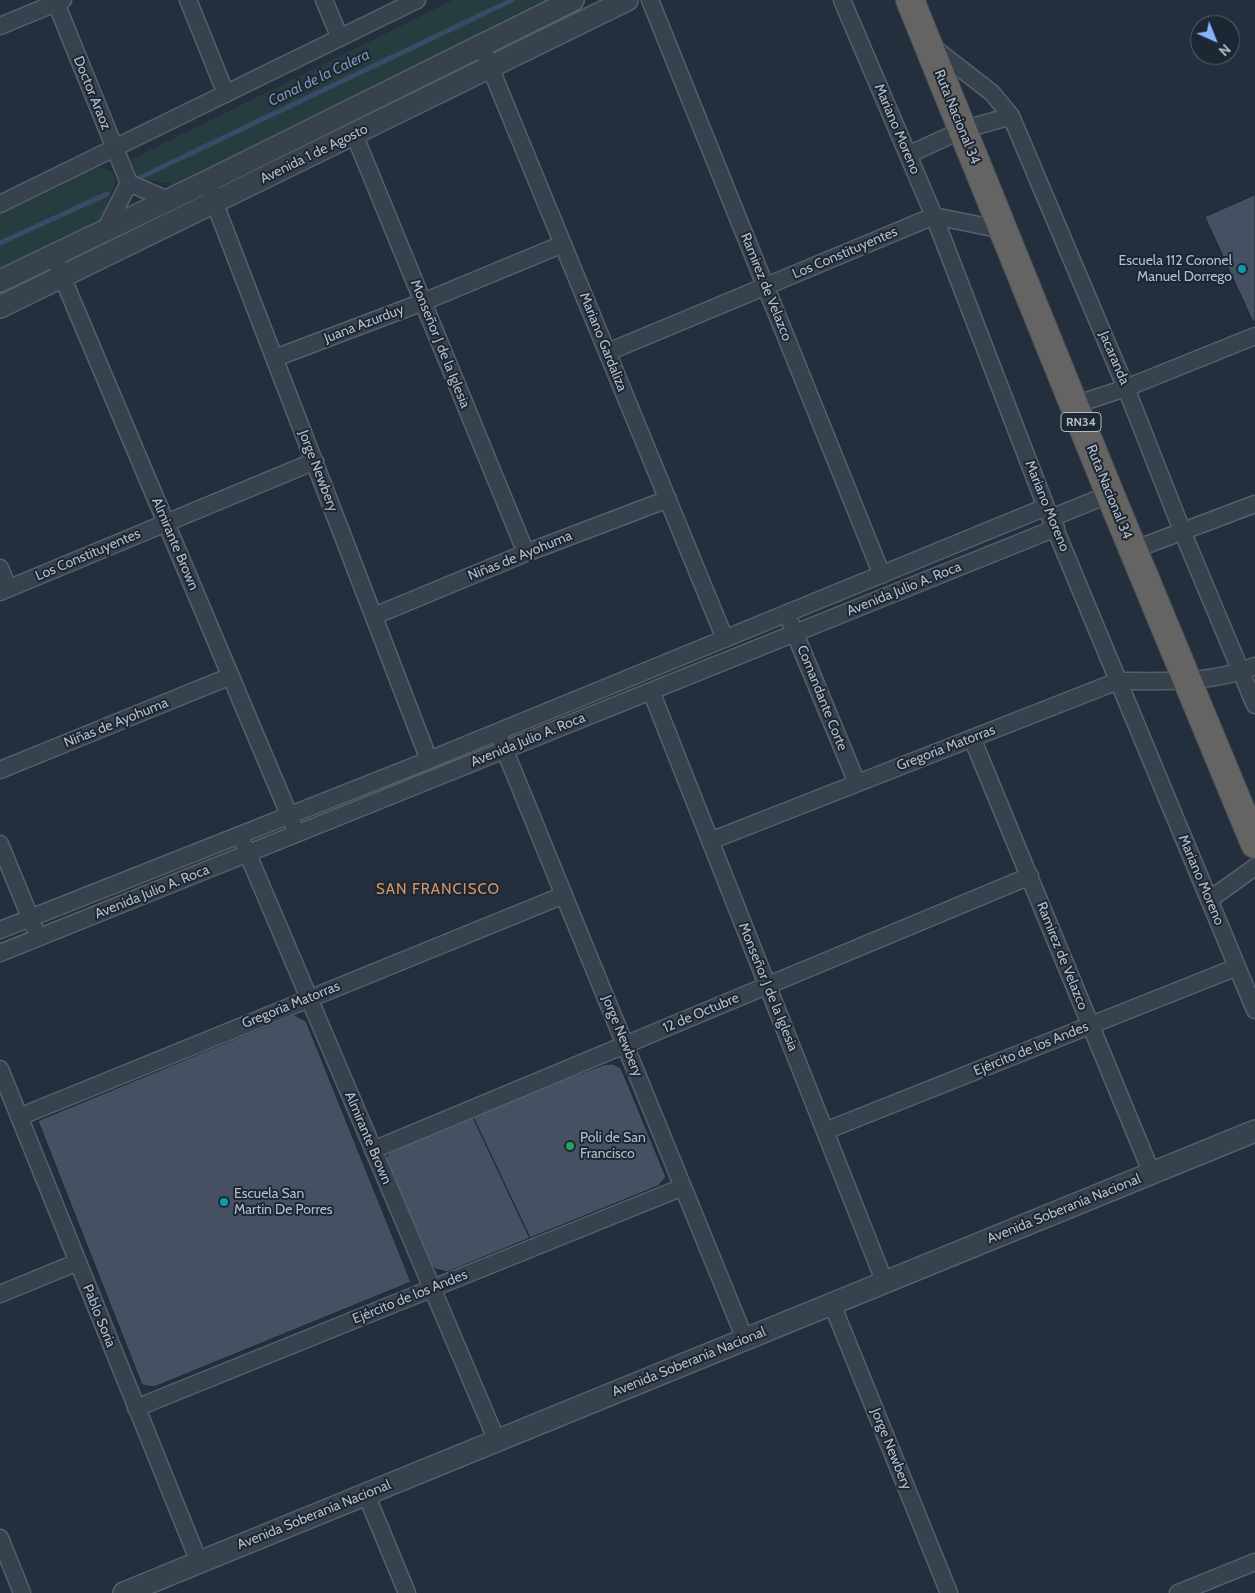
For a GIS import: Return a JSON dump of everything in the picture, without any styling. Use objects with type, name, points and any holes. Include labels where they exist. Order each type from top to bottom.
[{"type":"highway","name":"Ruta Nacional 34","points":[[910,0],[1110,494],[1255,844]]},
{"type":"street","points":[[188,0],[226,94]]},
{"type":"street","points":[[324,0],[340,38]]},
{"type":"street","points":[[0,203],[417,0]]},
{"type":"street","name":"Avenida 1 de Agosto","points":[[0,280],[206,182],[573,0]]},
{"type":"street","name":"Avenida 1 de Agosto","points":[[0,307],[627,0]]},
{"type":"street","name":"Ramirez de Velazco","points":[[650,0],[882,575]]},
{"type":"street","name":"Mariano Moreno","points":[[842,0],[934,216],[1051,518],[1255,1010]]},
{"type":"street","points":[[0,26],[59,1]]},
{"type":"street","name":"Doctor Araoz","points":[[59,1],[129,183]]},
{"type":"street","name":"Jacaranda","points":[[927,43],[992,93],[1012,116],[1126,388],[1183,533],[1248,669],[1255,706]]},
{"type":"street","name":"Mariano Gardaliza","points":[[481,46],[725,639]]},
{"type":"street","points":[[908,155],[962,130],[1012,116]]},
{"type":"street","name":"Monseñor J de la Iglesia","points":[[354,134],[526,553]]},
{"type":"street","name":"Jorge Newbery","points":[[206,182],[429,760]]},
{"type":"street","points":[[105,230],[129,183],[168,200]]},
{"type":"street","points":[[934,216],[1003,230]]},
{"type":"street","name":"Los Constituyentes","points":[[608,352],[934,216]]},
{"type":"street","name":"Juana Azurduy","points":[[274,358],[423,302],[563,244]]},
{"type":"street","name":"Almirante Brown","points":[[54,255],[297,833]]},
{"type":"street","points":[[1074,405],[1126,388],[1255,336]]},
{"type":"street","name":"Los Constituyentes","points":[[4,590],[314,461]]},
{"type":"street","points":[[1051,518],[1110,494]]},
{"type":"street","name":"Niñas de Ayohuma","points":[[374,616],[526,553],[668,499]]},
{"type":"street","points":[[1133,550],[1183,533],[1255,504]]},
{"type":"street","name":"Avenida Julio A. Roca","points":[[0,930],[429,760],[882,575],[1051,518]]},
{"type":"street","name":"Avenida Julio A. Roca","points":[[0,953],[794,633],[1051,518]]},
{"type":"street","points":[[0,568],[4,590]]},
{"type":"street","name":"Comandante Corte","points":[[786,614],[857,783]]},
{"type":"street","name":"Gregoria Matorras","points":[[710,841],[1118,680],[1187,681],[1248,669]]},
{"type":"street","name":"Niñas de Ayohuma","points":[[0,770],[231,676]]},
{"type":"street","name":"Monseñor J de la Iglesia","points":[[651,691],[885,1283]]},
{"type":"street","name":"Jorge Newbery","points":[[497,732],[745,1339]]},
{"type":"street","name":"Ramirez de Velazco","points":[[972,738],[1152,1174]]},
{"type":"street","name":"Almirante Brown","points":[[239,835],[497,1441]]},
{"type":"street","points":[[0,844],[38,938]]},
{"type":"street","points":[[1209,900],[1255,867]]},
{"type":"street","name":"12 de Octubre","points":[[373,1150],[1030,876]]},
{"type":"street","name":"Gregoria Matorras","points":[[19,1117],[564,895]]},
{"type":"street","name":"Ejército de los Andes","points":[[825,1131],[1237,967]]},
{"type":"street","name":"Pablo Soria","points":[[0,1069],[199,1562]]},
{"type":"street","name":"Avenida Soberanía Nacional","points":[[124,1593],[1255,1132]]},
{"type":"street","name":"Ejército de los Andes","points":[[136,1408],[683,1187]]},
{"type":"street","points":[[0,1294],[78,1262]]},
{"type":"street","name":"Jorge Newbery","points":[[832,1304],[950,1593]]},
{"type":"street","points":[[366,1494],[407,1593]]},
{"type":"street","points":[[0,1538],[22,1593]]},
{"type":"street","points":[[1178,1593],[1255,1562]]},
{"type":"green space","points":[[453,0],[554,0],[176,184],[137,179],[130,160]]},
{"type":"green space","points":[[101,167],[112,172],[116,181],[103,219],[0,269],[0,214],[85,172]]},
{"type":"building","name":"Escuela 112 Coronel Manuel Dorrego","points":[[1255,195],[1255,321],[1253,322],[1205,217]]},
{"type":"building","name":"Escuela San Martin De Porres","points":[[294,1015],[306,1021],[411,1282],[154,1387],[142,1385],[38,1121]]},
{"type":"building","name":"Poli de San Francisco","points":[[613,1064],[621,1068],[666,1177],[658,1186],[530,1238],[472,1115],[603,1065]]},
{"type":"building","points":[[472,1115],[530,1238],[447,1272],[436,1269],[429,1263],[385,1160],[389,1152],[396,1145]]},
{"type":"waterway","name":"Canal de la Calera","points":[[137,179],[512,0]]},
{"type":"waterway","name":"Canal de la Calera","points":[[0,243],[107,194]]},
{"type":"place","name":"Escuela 112 Coronel Manuel Dorrego","points":[[1242,269]]},
{"type":"place","name":"Poli de San Francisco","points":[[570,1146]]},
{"type":"place","name":"Escuela San Martin De Porres","points":[[224,1202]]},
{"type":"district","name":"SAN FRANCISCO","points":[[438,890]]}]
